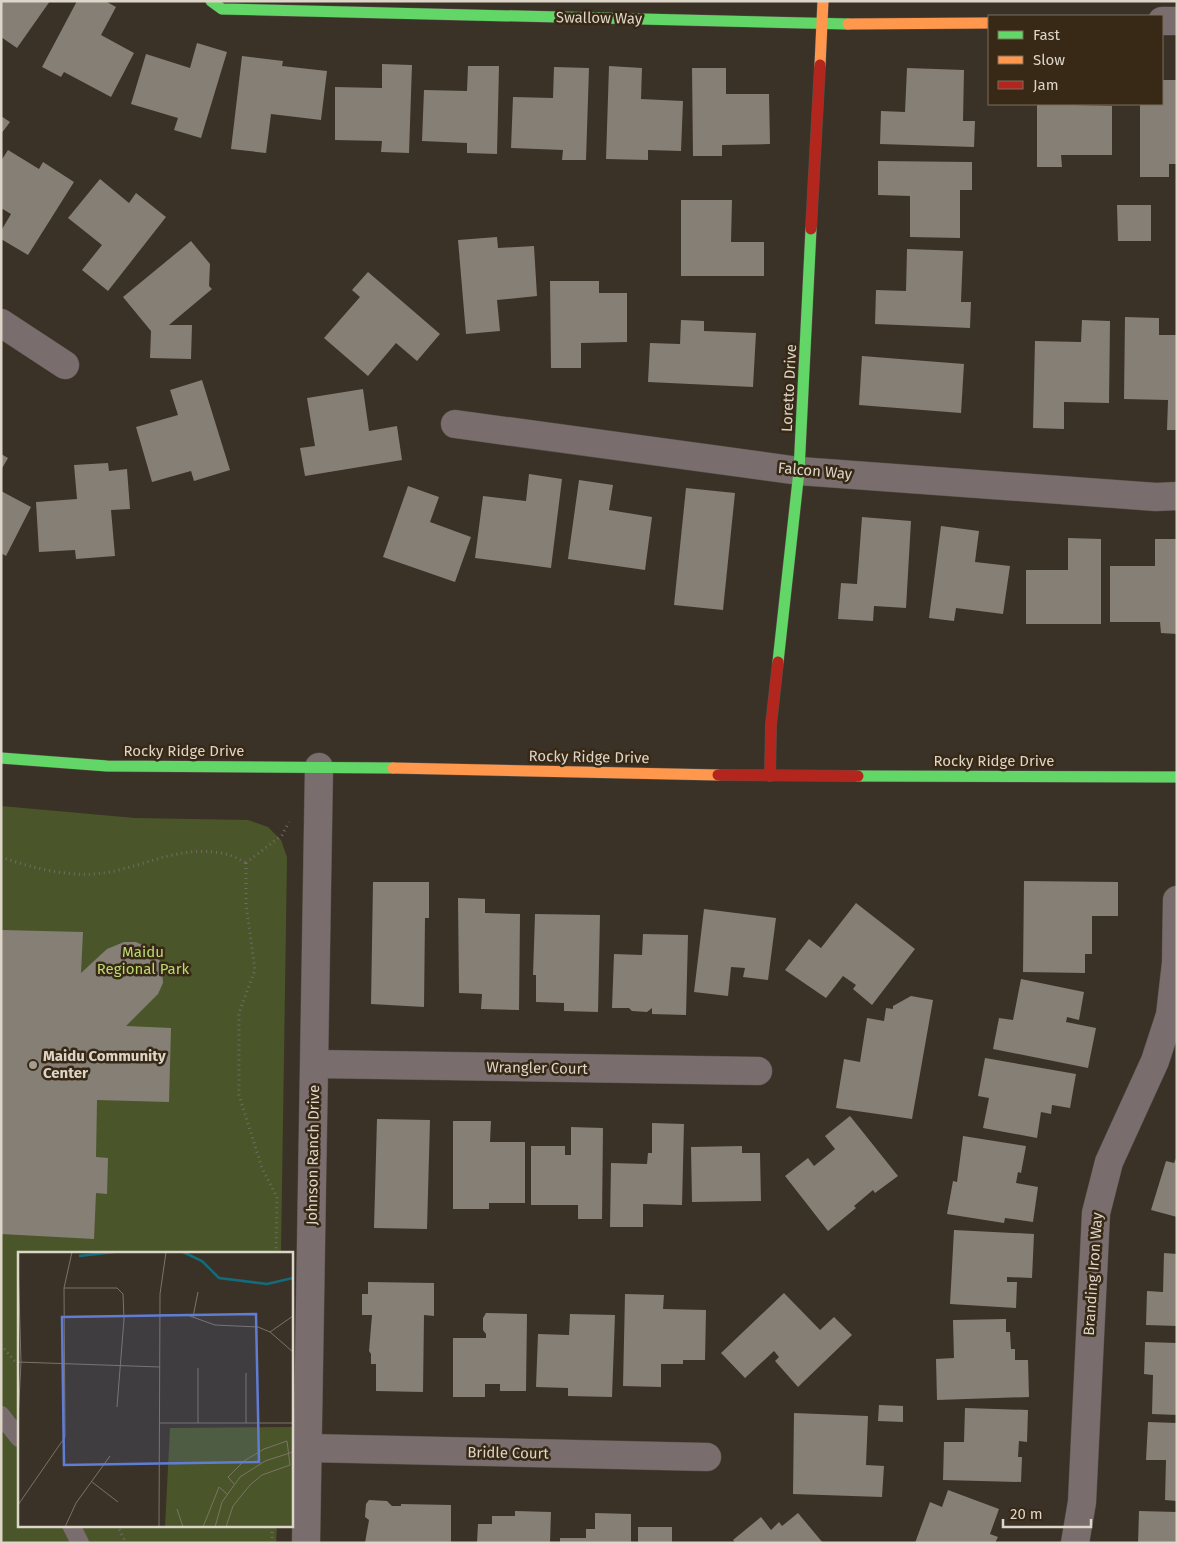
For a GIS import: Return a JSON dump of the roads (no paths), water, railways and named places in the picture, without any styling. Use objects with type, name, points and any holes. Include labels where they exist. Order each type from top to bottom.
[{"type":"street","name":"Swallow Way","points":[[211,1],[222,9],[823,23],[988,23]]},
{"type":"street","name":"Loretto Drive","points":[[770,776],[771,725],[799,471],[823,1]]},
{"type":"street","points":[[1163,21],[1177,21]]},
{"type":"street","points":[[1,323],[65,365]]},
{"type":"street","name":"Falcon Way","points":[[455,424],[799,471],[1156,497],[1177,496]]},
{"type":"street","name":"Rocky Ridge Drive","points":[[1,758],[107,766],[319,766],[770,776],[1177,777]]},
{"type":"street","name":"Johnson Ranch Drive","points":[[306,1543],[316,1064],[319,766]]},
{"type":"street","name":"Branding Iron Way","points":[[1076,1543],[1083,1492],[1096,1213],[1109,1162],[1170,1040],[1170,1016],[1175,981],[1177,900]]},
{"type":"street","name":"Wrangler Court","points":[[316,1064],[758,1071]]},
{"type":"street","name":"Bridle Court","points":[[308,1448],[707,1457]]},
{"type":"lane","points":[[1,1415],[18,1437]]},
{"type":"lane","points":[[72,1526],[80,1543]]},
{"type":"place","name":"Maidu Community Center","points":[[33,1065]]},
{"type":"park label","name":"Maidu Regional Park","points":[[143,960]]}]
